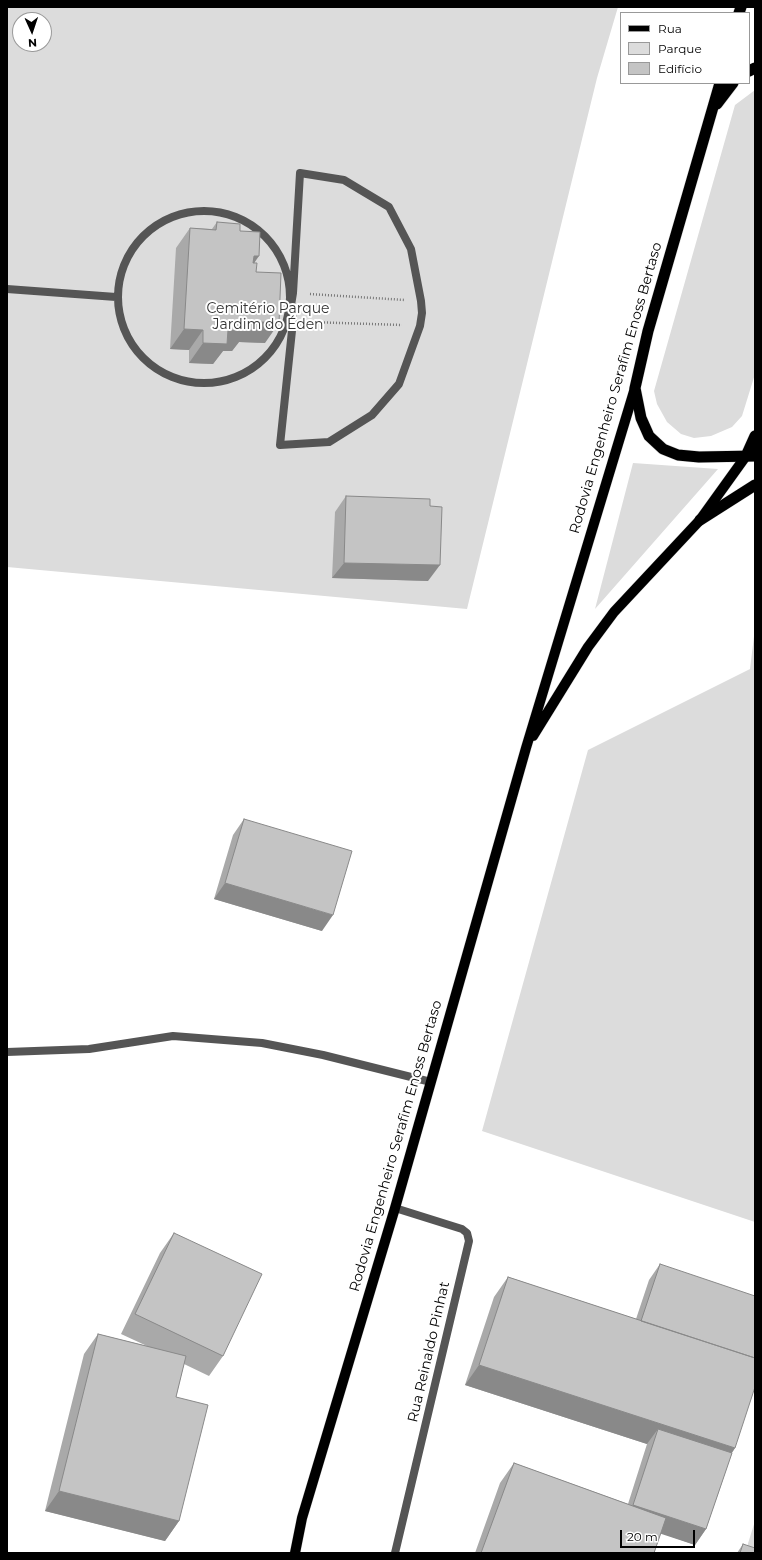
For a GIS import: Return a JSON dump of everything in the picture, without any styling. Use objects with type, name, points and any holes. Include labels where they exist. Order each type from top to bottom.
[{"type":"highway","name":"Rodovia Engenheiro Serafim Enoss Bertaso","points":[[635,388],[648,331],[720,84]]},
{"type":"highway","points":[[714,108],[732,84]]},
{"type":"highway","points":[[635,388],[641,418],[649,436],[663,449],[678,455],[699,457],[750,456],[755,436]]},
{"type":"highway","points":[[700,520],[755,485]]},
{"type":"main road","name":"Rodovia Engenheiro Serafim Enoss Bertaso","points":[[295,1553],[302,1518],[395,1208],[526,748],[635,388]]},
{"type":"main road","name":"Rodovia Engenheiro Serafim Enoss Bertaso","points":[[526,748],[588,648],[614,612],[700,520],[750,456]]},
{"type":"street","points":[[291,305],[289,278],[278,252],[260,231],[236,217],[208,210],[181,214],[155,225],[134,244],[121,269],[116,297],[120,323],[132,347],[150,366],[173,379],[199,384],[226,382],[250,371],[270,354],[284,331],[291,305],[293,293],[300,173],[344,180],[389,207],[411,250],[421,301],[420,326],[400,384],[372,414],[329,442],[280,445],[292,321],[291,305]]},
{"type":"street","points":[[7,289],[116,297]]},
{"type":"street","points":[[7,1052],[89,1049],[173,1036],[262,1043],[323,1055],[431,1082]]},
{"type":"street","name":"Rua Reinaldo Pinhat","points":[[395,1208],[462,1228],[467,1233],[469,1241],[395,1553]]},
{"type":"path","points":[[293,293],[421,301]]},
{"type":"path","points":[[292,321],[420,326]]},
{"type":"green space","name":"Cemitério Parque Jardim do Éden","points":[[7,7],[618,7],[597,78],[467,609],[7,567]]},
{"type":"green space","points":[[755,90],[755,374],[742,416],[732,427],[711,436],[694,438],[681,434],[667,422],[657,404],[654,391],[735,105]]},
{"type":"green space","points":[[633,463],[718,469],[595,609]]},
{"type":"green space","points":[[755,628],[755,1222],[482,1131],[588,750],[750,669]]},
{"type":"green space","points":[[755,1521],[755,1553],[745,1553]]},
{"type":"building","points":[[217,222],[240,224],[240,231],[260,232],[259,256],[254,256],[253,263],[257,263],[256,272],[281,273],[279,323],[246,321],[246,331],[228,330],[227,344],[203,343],[203,330],[184,329],[190,228],[216,230]]},
{"type":"building","points":[[346,496],[430,499],[430,506],[442,507],[440,565],[344,563]]},
{"type":"building","points":[[244,819],[352,851],[333,915],[225,883]]},
{"type":"building","points":[[174,1233],[262,1274],[223,1356],[135,1314]]},
{"type":"building","points":[[660,1264],[755,1296],[755,1358],[641,1321]]},
{"type":"building","points":[[508,1277],[755,1358],[755,1387],[735,1448],[479,1365]]},
{"type":"building","points":[[98,1334],[186,1356],[176,1397],[208,1405],[179,1521],[59,1491]]},
{"type":"building","points":[[658,1429],[732,1453],[706,1529],[633,1505]]},
{"type":"building","points":[[514,1463],[666,1518],[654,1553],[481,1553]]},
{"type":"building","points":[[743,1544],[755,1548],[755,1553],[740,1553]]}]
